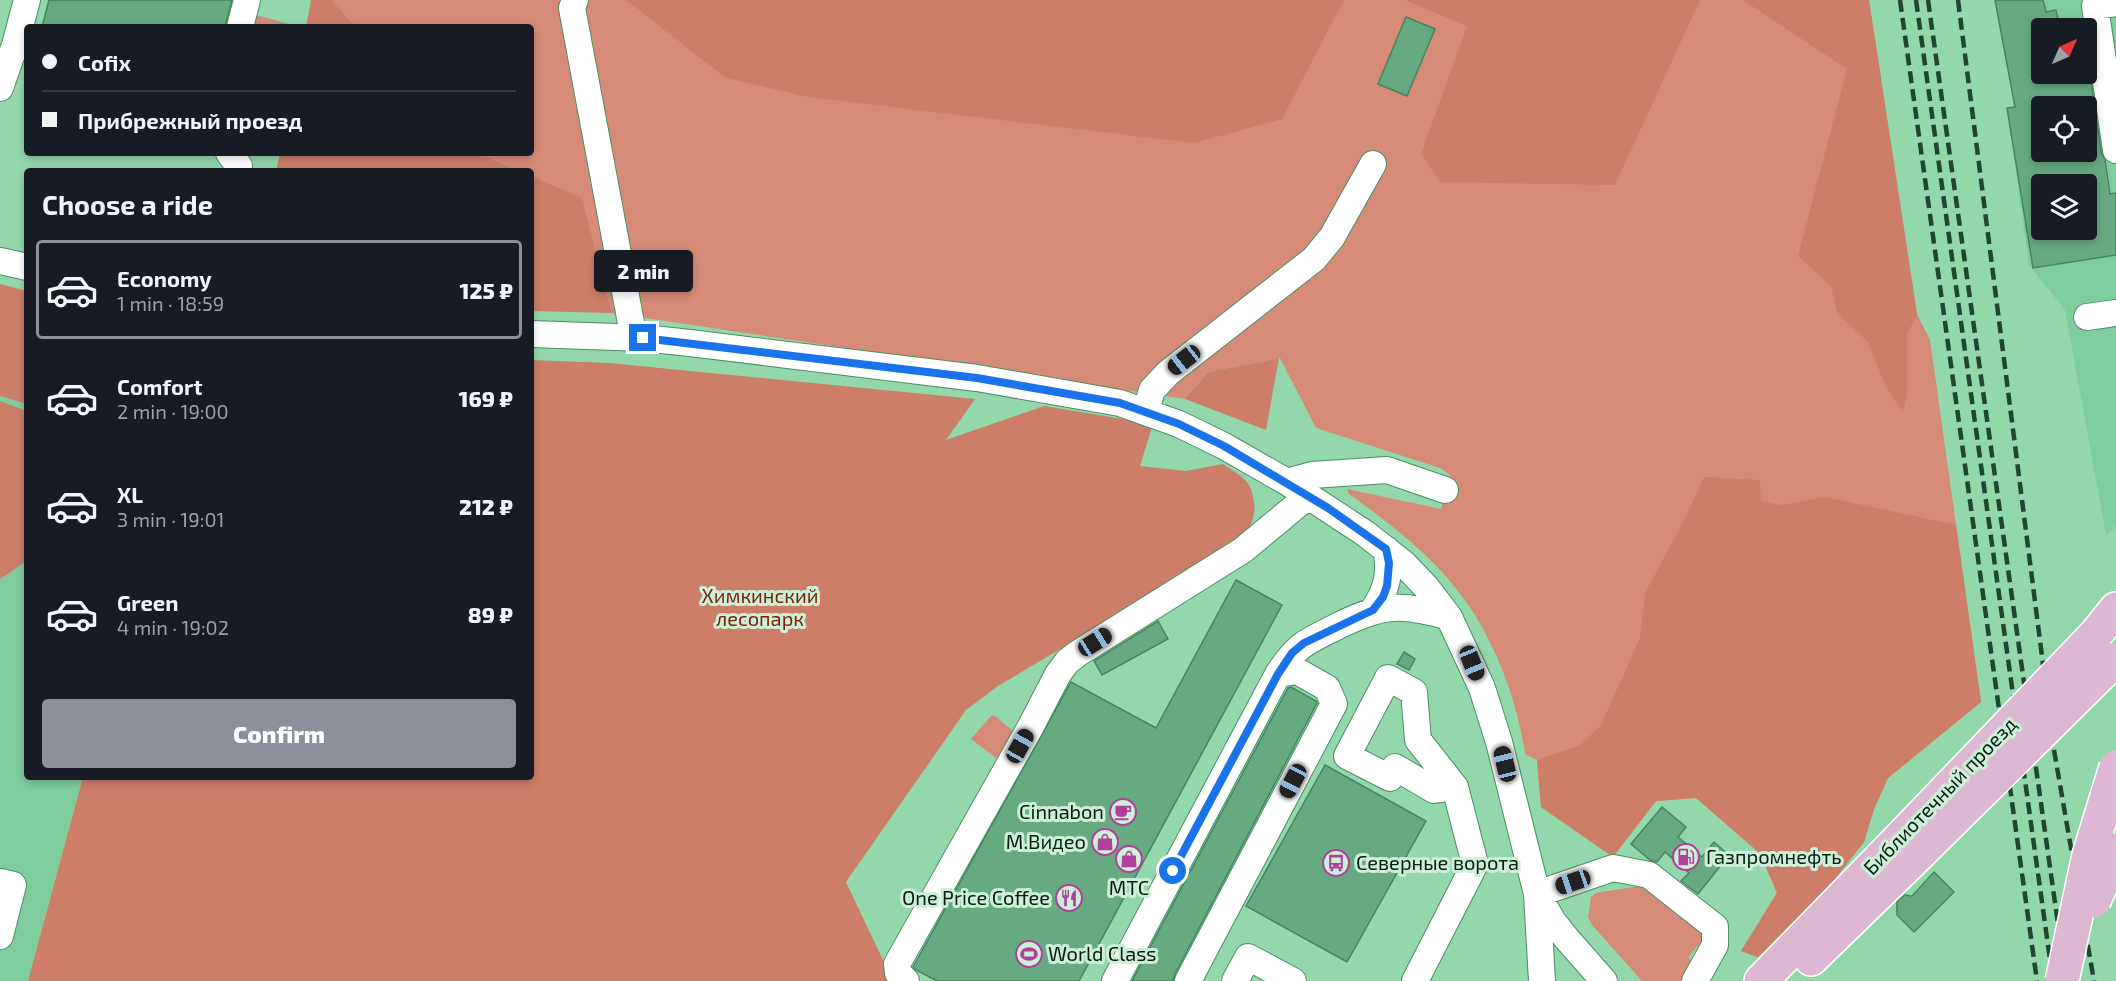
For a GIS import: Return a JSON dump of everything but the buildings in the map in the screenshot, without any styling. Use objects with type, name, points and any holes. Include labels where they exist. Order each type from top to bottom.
[{"type":"main road","name":"Библиотечный проезд","points":[[1787,981],[1912,844],[2116,609]]},
{"type":"main road","name":"Библиотечный проезд","points":[[1761,981],[2116,659]]},
{"type":"main road","points":[[2064,974],[2089,855],[2116,767]]},
{"type":"main road","points":[[2064,974],[2116,850]]},
{"type":"street","points":[[0,88],[21,46],[27,0]]},
{"type":"street","points":[[241,24],[247,0]]},
{"type":"street","points":[[575,0],[572,8],[631,323]]},
{"type":"street","points":[[2116,3],[2095,6],[2116,150]]},
{"type":"street","points":[[1146,411],[1152,390],[1168,373],[1314,259],[1332,237],[1373,164]]},
{"type":"street","points":[[0,261],[24,266]]},
{"type":"street","points":[[2087,317],[2116,313]]},
{"type":"street","points":[[534,334],[643,338],[977,378],[1062,391],[1120,403],[1179,424],[1224,446],[1298,489],[1386,549],[1426,587],[1449,617],[1472,663],[1491,713],[1538,894],[1542,981]]},
{"type":"street","points":[[906,981],[898,973],[897,964],[1063,667],[1077,654],[1244,550],[1311,475],[1387,470],[1444,490]]},
{"type":"street","points":[[1373,610],[1383,597],[1387,586],[1389,563],[1386,549]]},
{"type":"street","points":[[1115,981],[1278,674],[1292,653],[1304,643],[1373,610],[1400,607],[1425,610],[1449,617]]},
{"type":"street","points":[[1188,981],[1334,704],[1327,688],[1297,671],[1278,674]]},
{"type":"street","points":[[1415,981],[1475,864],[1455,787],[1418,740],[1414,692],[1388,678],[1347,756],[1390,778],[1395,767],[1434,790],[1455,787]]},
{"type":"street","points":[[1538,894],[1613,868],[1649,875],[1715,927],[1715,945],[1695,981]]},
{"type":"street","points":[[0,882],[13,885],[0,936]]},
{"type":"street","points":[[1538,894],[1552,920],[1604,981]]},
{"type":"street","points":[[1235,981],[1248,957],[1293,981]]},
{"type":"shaded area","points":[[332,0],[1869,0],[1917,314],[1930,340],[1981,702],[1888,778],[1874,809],[1864,842],[1831,884],[1758,957],[1741,951],[1777,893],[1760,854],[1696,798],[1656,801],[1613,857],[1541,807],[1537,760],[1526,755],[1509,688],[1481,626],[1465,600],[1425,555],[1349,494],[1347,489],[1441,509],[1450,475],[1440,468],[1316,428],[1280,358],[1208,372],[1185,399],[612,313],[582,199],[534,177],[534,168],[512,168],[485,156],[534,156],[534,24],[353,24]]},
{"type":"shaded area","points":[[1995,0],[2116,0],[2116,527],[2106,535],[2065,310],[2029,265],[2007,108],[2015,106]]},
{"type":"shaded area","points":[[256,15],[289,24],[254,24]]},
{"type":"shaded area","points":[[0,396],[24,403],[24,780],[82,780],[28,981],[0,981]]},
{"type":"shaded area","points":[[991,716],[995,716],[1013,731],[1011,738],[996,758],[971,739]]},
{"type":"shaded area","points":[[1639,886],[1664,891],[1706,929],[1702,941],[1688,957],[1697,970],[1690,981],[1642,981],[1592,925],[1588,917],[1591,897],[1596,893]]},
{"type":"green space","points":[[311,0],[332,0],[353,24],[307,24]]},
{"type":"green space","points":[[626,0],[1344,0],[1282,119],[1194,143],[808,97],[726,78]]},
{"type":"green space","points":[[1405,0],[1700,0],[1615,185],[1440,182],[1421,154],[1467,26]]},
{"type":"green space","points":[[1743,0],[1869,0],[1917,314],[1907,335],[1907,393],[1903,413],[1885,385],[1868,342],[1837,313],[1831,286],[1798,256],[1847,69]]},
{"type":"green space","points":[[279,156],[485,156],[512,168],[277,168]]},
{"type":"green space","points":[[534,177],[582,198],[612,313],[534,311]]},
{"type":"green space","points":[[0,284],[24,290],[24,403],[0,396]]},
{"type":"green space","points":[[1279,358],[1266,430],[1185,399],[1208,372]]},
{"type":"green space","name":"Химкинский лесопарк","points":[[534,360],[609,363],[975,399],[946,440],[1044,406],[1153,424],[1140,466],[1186,471],[1223,464],[1248,483],[1253,496],[1254,512],[1248,529],[1236,542],[1213,559],[998,686],[966,710],[846,882],[893,981],[28,981],[82,780],[534,780]]},
{"type":"green space","points":[[0,401],[24,410],[24,563],[0,579]]},
{"type":"green space","points":[[1704,477],[1760,480],[1761,501],[1781,505],[1825,497],[1956,525],[1981,702],[1888,778],[1874,809],[1864,842],[1831,884],[1758,957],[1741,951],[1777,893],[1760,853],[1696,798],[1656,801],[1613,857],[1541,807],[1537,760],[1580,745],[1601,725],[1640,638],[1645,593],[1686,517]]},
{"type":"railway","points":[[1900,0],[2037,981]]},
{"type":"railway","points":[[1916,0],[2053,981]]},
{"type":"railway","points":[[1928,0],[2066,981]]},
{"type":"railway","points":[[1958,0],[2054,750],[2094,981]]},
{"type":"place","name":"Cinnabon","points":[[1123,812]]},
{"type":"place","name":"М.Видео","points":[[1105,842]]},
{"type":"place","name":"Газпромнефть","points":[[1686,857]]},
{"type":"place","name":"МТС","points":[[1129,859]]},
{"type":"place","name":"Северные ворота","points":[[1336,863]]},
{"type":"place","name":"One Price Coffee","points":[[1069,898]]},
{"type":"place","name":"World Class","points":[[1029,954]]},
{"type":"route","points":[[643,338],[977,378],[1062,391],[1120,403],[1179,424],[1224,446],[1328,508],[1386,549],[1389,573],[1383,597],[1373,610],[1354,617],[1304,643],[1292,653],[1278,674],[1173,871]]}]
